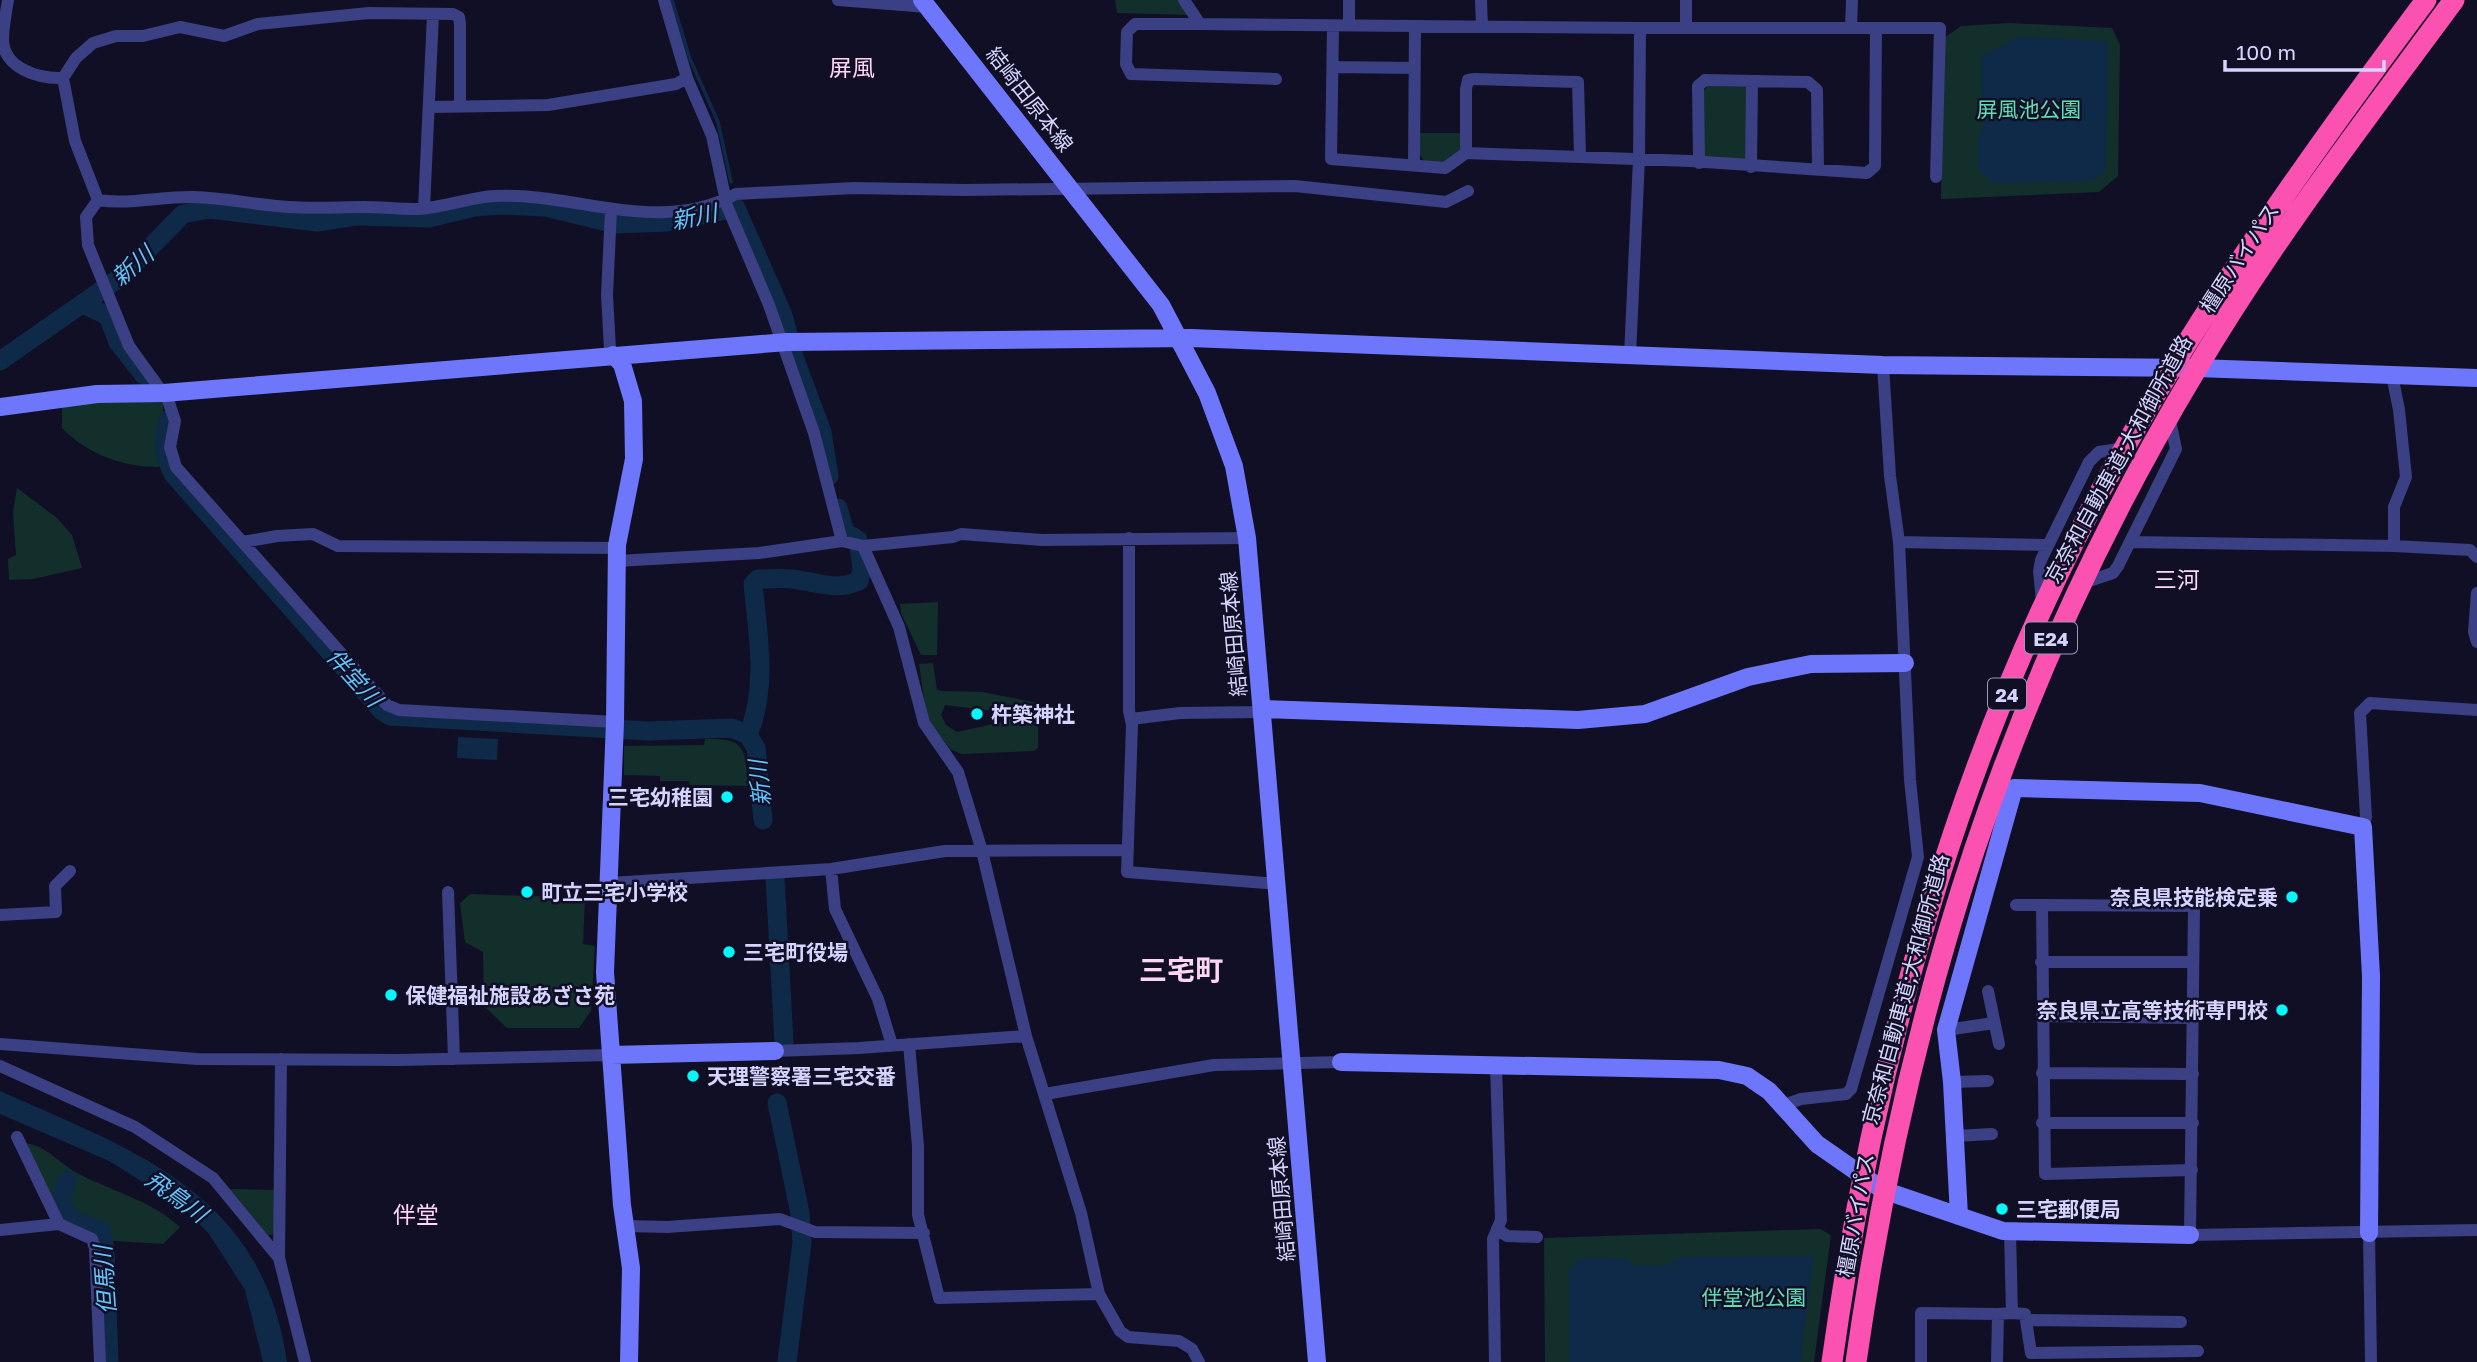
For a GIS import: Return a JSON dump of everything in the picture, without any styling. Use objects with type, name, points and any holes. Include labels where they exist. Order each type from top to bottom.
[{"type":"highway","name":"橿原バイパス","points":[[1834,1362],[1863,1177],[1899,1015],[1929,909],[1974,776],[2043,608],[2125,448],[2172,367],[2269,214],[2427,0]]},
{"type":"highway","name":"京奈和自動車道;大和御所道路","points":[[1834,1362],[1866,1177],[1902,1017],[1933,910],[1977,777],[2022,667],[2104,497],[2180,361],[2272,216],[2427,0]]},
{"type":"highway","name":"京奈和自動車道;大和御所道路","points":[[1854,1362],[1881,1179],[1918,1020],[1946,918],[1992,783],[2063,610],[2116,504],[2187,377],[2285,225],[2449,0]]},
{"type":"highway","name":"橿原バイパス","points":[[1854,1362],[1883,1190],[1921,1021],[1950,920],[1996,785],[2051,647],[2081,583],[2169,415],[2197,368],[2287,228],[2454,0]]},
{"type":"street","points":[[8,0],[3,41],[5,51],[12,60],[35,76],[63,78]]},
{"type":"street","points":[[664,0],[687,78],[712,136],[726,199],[787,342],[842,541]]},
{"type":"street","points":[[838,0],[925,4]]},
{"type":"street","points":[[1184,0],[1200,24]]},
{"type":"street","points":[[1349,0],[1349,25]]},
{"type":"street","points":[[1481,0],[1482,26]]},
{"type":"street","points":[[1686,0],[1686,27]]},
{"type":"street","points":[[1851,27],[1852,0]]},
{"type":"street","name":"結崎田原本線","points":[[925,4],[1071,187],[1161,306],[1181,339],[1207,393],[1234,466],[1247,538],[1263,709],[1317,1362]]},
{"type":"street","points":[[98,201],[75,141],[63,78],[76,58],[93,44],[116,36],[143,36],[180,27],[224,36],[258,24],[369,13],[458,16],[460,107]]},
{"type":"street","points":[[424,208],[431,107],[433,14]]},
{"type":"street","points":[[1276,79],[1131,74],[1126,64],[1127,33],[1135,24],[1940,28],[1936,177]]},
{"type":"street","points":[[1334,26],[1331,159],[1445,168],[1466,153],[1580,156],[1867,173],[1875,166],[1876,27]]},
{"type":"street","points":[[1414,165],[1415,26]]},
{"type":"street","points":[[1630,356],[1639,159],[1640,27]]},
{"type":"street","points":[[1333,67],[1415,68]]},
{"type":"street","points":[[431,107],[578,102],[676,84],[687,78]]},
{"type":"street","points":[[1466,153],[1468,80],[1570,80],[1578,82],[1579,88],[1580,156]]},
{"type":"street","points":[[1699,163],[1698,86],[1705,80],[1814,85],[1818,170]]},
{"type":"street","points":[[1751,167],[1752,82]]},
{"type":"street","points":[[98,201],[116,203],[192,197],[291,208],[424,208],[493,196],[555,198],[611,210],[691,212],[736,194],[854,188],[965,190],[1295,186],[1446,202],[1468,191]]},
{"type":"street","points":[[98,201],[86,217],[88,245],[129,346],[164,393],[175,421],[170,447],[176,467],[387,705],[399,710],[615,727]]},
{"type":"street","points":[[611,210],[607,295],[610,349],[622,364],[633,401],[634,459],[617,555],[615,727],[605,972],[631,1268],[629,1362]]},
{"type":"street","points":[[0,407],[97,394],[164,393],[787,342],[1181,339],[1883,365],[2172,367],[2477,378]]},
{"type":"street","points":[[1781,1106],[1801,1099],[1846,1094],[1852,1089],[1918,857],[1899,542],[1883,365]]},
{"type":"street","points":[[2392,375],[2399,410],[2406,477],[2394,507],[2394,546]]},
{"type":"street","points":[[2081,583],[2113,573],[2131,542],[2176,449],[2169,415]]},
{"type":"street","points":[[2043,608],[2039,571],[2048,545],[2089,461],[2099,452],[2125,448]]},
{"type":"street","points":[[243,542],[277,536],[313,534],[338,546],[617,555],[759,553],[842,541],[863,546],[961,534],[1042,540],[1247,538]]},
{"type":"street","points":[[1129,538],[1131,719],[1127,872],[1277,884]]},
{"type":"street","points":[[1899,542],[2048,545]]},
{"type":"street","points":[[2131,542],[2394,546],[2470,550],[2477,557]]},
{"type":"street","points":[[863,546],[899,627],[924,723],[958,772],[982,850],[1026,1036],[1081,1213],[1099,1294],[1120,1331],[1128,1337],[1179,1342],[1192,1349],[1199,1362]]},
{"type":"street","points":[[2477,593],[2473,632],[2477,642]]},
{"type":"street","points":[[1131,719],[1180,713],[1258,712],[1263,709],[1578,720],[1653,712],[1748,677],[1811,664],[1905,663]]},
{"type":"street","points":[[2371,1362],[2371,976],[2360,713],[2370,703],[2477,710]]},
{"type":"street","points":[[1959,1216],[1952,1082],[1946,1030],[2014,788],[2200,793],[2363,827]]},
{"type":"street","points":[[610,883],[831,869],[945,850],[1127,850]]},
{"type":"street","points":[[831,869],[835,909],[878,999],[892,1045]]},
{"type":"street","points":[[0,915],[56,912],[55,886],[70,872]]},
{"type":"street","points":[[448,892],[454,1059]]},
{"type":"street","points":[[2016,905],[2194,905],[2190,1235]]},
{"type":"street","points":[[2042,905],[2042,1123],[2045,1174],[2192,1170]]},
{"type":"street","points":[[2041,962],[2193,962]]},
{"type":"street","points":[[1988,991],[1999,1044]]},
{"type":"street","points":[[2042,1016],[2193,1018]]},
{"type":"street","points":[[1946,1030],[1994,1023]]},
{"type":"street","points":[[0,1044],[197,1059],[454,1059],[775,1051],[1026,1036]]},
{"type":"street","points":[[909,1044],[918,1146],[918,1215],[939,1298],[1099,1294]]},
{"type":"street","points":[[281,1059],[279,1258],[305,1362]]},
{"type":"street","points":[[1045,1094],[1214,1065],[1342,1062],[1719,1070],[1747,1076],[1769,1091],[1816,1144],[1883,1190],[2010,1232],[2190,1235],[2477,1230]]},
{"type":"street","points":[[0,1066],[135,1127],[184,1157],[229,1195],[279,1258]]},
{"type":"street","points":[[1495,1362],[1493,1239],[1501,1220],[1496,1066]]},
{"type":"street","points":[[2042,1073],[2193,1074]]},
{"type":"street","points":[[1952,1082],[1989,1081]]},
{"type":"street","points":[[2042,1123],[2193,1123]]},
{"type":"street","points":[[1955,1136],[1992,1134]]},
{"type":"street","points":[[18,1137],[59,1224]]},
{"type":"street","points":[[626,1226],[667,1227],[780,1219],[815,1232],[923,1233]]},
{"type":"street","points":[[0,1230],[59,1224],[92,1239],[95,1248],[100,1362]]},
{"type":"street","points":[[1497,1229],[1507,1237],[1537,1237]]},
{"type":"street","points":[[2010,1232],[2012,1313]]},
{"type":"street","points":[[1921,1362],[1922,1313],[2025,1314],[2031,1353],[2197,1350]]},
{"type":"street","points":[[1997,1362],[1998,1314]]},
{"type":"street","points":[[2026,1320],[2181,1322]]},
{"type":"green space","points":[[1115,0],[1178,0],[1188,15],[1117,13]]},
{"type":"green space","name":"屏風池公園","points":[[2009,23],[2112,28],[2120,45],[2118,176],[2099,192],[1941,199],[1944,38],[1961,26]]},
{"type":"green space","points":[[1708,86],[1745,87],[1749,91],[1747,162],[1703,156],[1703,91]]},
{"type":"green space","points":[[1419,133],[1461,133],[1460,152],[1444,164],[1425,163],[1419,153]]},
{"type":"green space","points":[[102,401],[163,401],[160,447],[162,463],[158,467],[132,465],[106,457],[83,445],[62,428],[62,407]]},
{"type":"green space","points":[[17,488],[57,518],[72,535],[82,568],[33,579],[9,580],[8,559],[16,555],[13,512]]},
{"type":"green space","points":[[938,602],[937,655],[921,655],[901,613],[900,604]]},
{"type":"green space","points":[[933,663],[937,689],[941,691],[982,692],[1038,703],[1038,748],[1034,751],[962,754],[951,750],[927,719],[919,664]],"holes":[[[945,705],[1002,712],[1007,721],[957,732],[946,725],[941,715]]]},
{"type":"green space","points":[[705,739],[729,741],[741,748],[746,762],[748,786],[690,785],[689,781],[660,781],[660,776],[624,775],[624,746],[704,745]]},
{"type":"green space","points":[[470,894],[585,898],[583,944],[595,946],[591,1011],[579,1028],[507,1028],[484,1006],[483,952],[465,942],[460,903]]},
{"type":"green space","points":[[25,1143],[46,1151],[77,1173],[156,1210],[180,1227],[163,1244],[100,1240],[60,1215],[48,1196]]},
{"type":"green space","points":[[230,1189],[277,1190],[275,1234],[268,1235]]},
{"type":"green space","name":"伴堂池公園","points":[[1820,1229],[1831,1235],[1814,1362],[1545,1362],[1544,1238]]},
{"type":"water","points":[[2019,37],[2105,41],[2108,47],[2105,172],[2092,181],[1993,183],[1978,169],[1979,135],[1983,126],[1981,57]]},
{"type":"water","points":[[458,737],[498,739],[497,760],[457,758]]},
{"type":"water","name":"飛鳥川","points":[[0,1091],[99,1135],[145,1159],[186,1186],[222,1218],[251,1257],[273,1304],[287,1362],[263,1362],[245,1290],[209,1234],[183,1207],[109,1161],[0,1114]]},
{"type":"water","name":"伴堂池公園","points":[[1814,1256],[1800,1362],[1569,1362],[1569,1269],[1580,1259],[1626,1258],[1635,1266],[1669,1265],[1677,1257]]},
{"type":"waterway","points":[[672,0],[690,59],[718,122],[731,182]]},
{"type":"waterway","name":"新川","points":[[735,203],[736,208]]},
{"type":"waterway","name":"新川","points":[[0,361],[122,276],[183,214],[210,209],[317,222],[355,216],[429,218],[474,207],[502,205],[546,207],[615,224],[667,222],[736,208],[783,315],[794,357],[822,432],[829,476]]},
{"type":"waterway","name":"伴堂川","points":[[85,305],[108,316],[118,342],[144,375]]},
{"type":"waterway","name":"伴堂川","points":[[168,420],[165,448],[167,461],[174,475],[382,711],[390,716],[648,731],[732,728],[748,735]]},
{"type":"waterway","name":"新川","points":[[748,735],[760,680],[753,584],[758,579],[778,578],[835,586],[859,581],[862,569],[858,540],[845,532],[838,508]]},
{"type":"waterway","name":"新川","points":[[748,735],[756,748],[763,820]]},
{"type":"waterway","name":"新川","points":[[775,877],[784,1042]]},
{"type":"waterway","name":"新川","points":[[777,1103],[800,1213],[802,1242],[787,1362]]},
{"type":"waterway","name":"但馬川","points":[[67,1180],[62,1201],[68,1215],[82,1224],[101,1230],[105,1250],[109,1362]]},
{"type":"place","name":"杵築神社","points":[[977,714]]},
{"type":"place","name":"三宅幼稚園","points":[[727,797]]},
{"type":"place","name":"町立三宅小学校","points":[[527,892]]},
{"type":"place","name":"奈良県技能検定乗","points":[[2292,897]]},
{"type":"place","name":"三宅町役場","points":[[729,952]]},
{"type":"place","name":"保健福祉施設あざさ苑","points":[[391,995]]},
{"type":"place","name":"奈良県立高等技術専門校","points":[[2282,1010]]},
{"type":"place","name":"天理警察署三宅交番","points":[[693,1076]]},
{"type":"place","name":"三宅郵便局","points":[[2002,1209]]},
{"type":"district","name":"屏風","points":[[852,67]]},
{"type":"district","name":"三河","points":[[2177,579]]},
{"type":"district","name":"三宅町","points":[[1181,969]]},
{"type":"district","name":"伴堂","points":[[416,1214]]}]
